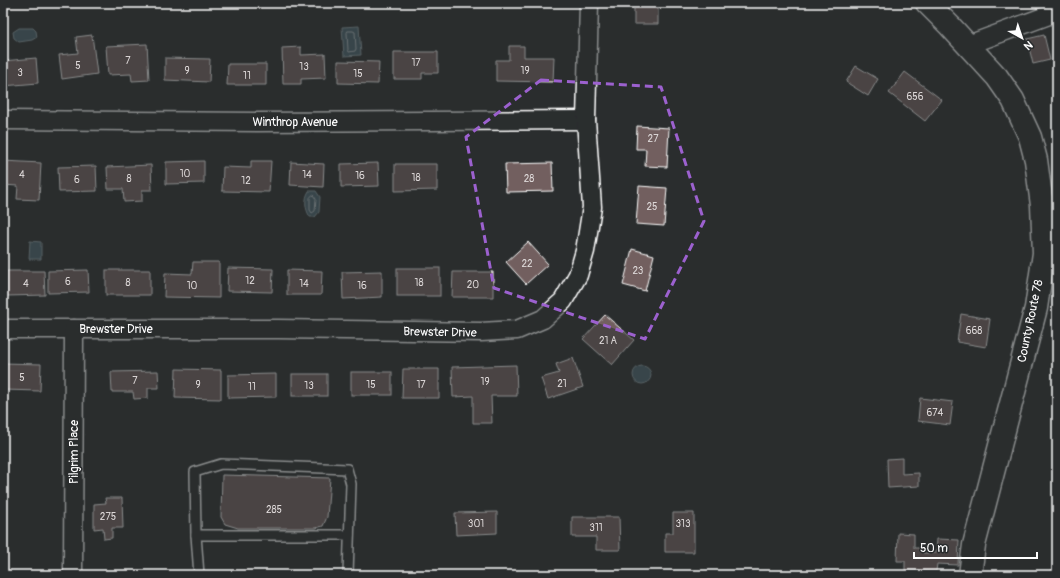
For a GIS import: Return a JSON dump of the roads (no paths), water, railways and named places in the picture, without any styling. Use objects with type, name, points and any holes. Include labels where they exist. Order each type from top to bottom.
[{"type":"street","name":"Brewster Drive","points":[[3,329],[278,329],[481,332],[517,330],[544,319],[563,301],[578,274],[585,251],[592,207],[586,120],[589,3]]},
{"type":"street","name":"County Route 78","points":[[927,3],[968,45],[996,77],[1013,100],[1030,137],[1036,160],[1042,205],[1044,253],[1036,308],[974,545],[970,575]]},
{"type":"street","points":[[968,45],[1057,12]]},
{"type":"street","name":"Winthrop Avenue","points":[[3,120],[258,122],[586,120]]},
{"type":"street","name":"Pilgrim Place","points":[[73,575],[74,329]]},
{"type":"lane","points":[[199,575],[196,535],[195,472],[221,464],[347,470],[351,484],[348,575]]},
{"type":"lane","points":[[196,535],[349,535]]},
{"type":"water","points":[[359,26],[361,55],[344,56],[342,27]]},
{"type":"water","points":[[19,28],[33,28],[36,31],[37,37],[32,40],[19,42],[14,38],[13,32]]},
{"type":"water","points":[[309,191],[316,191],[320,197],[319,212],[315,217],[310,217],[306,207],[306,197]]},
{"type":"water","points":[[30,241],[41,242],[41,259],[29,259]]},
{"type":"water","points":[[638,366],[646,366],[651,371],[649,382],[646,384],[638,384],[633,379],[633,371]]}]
